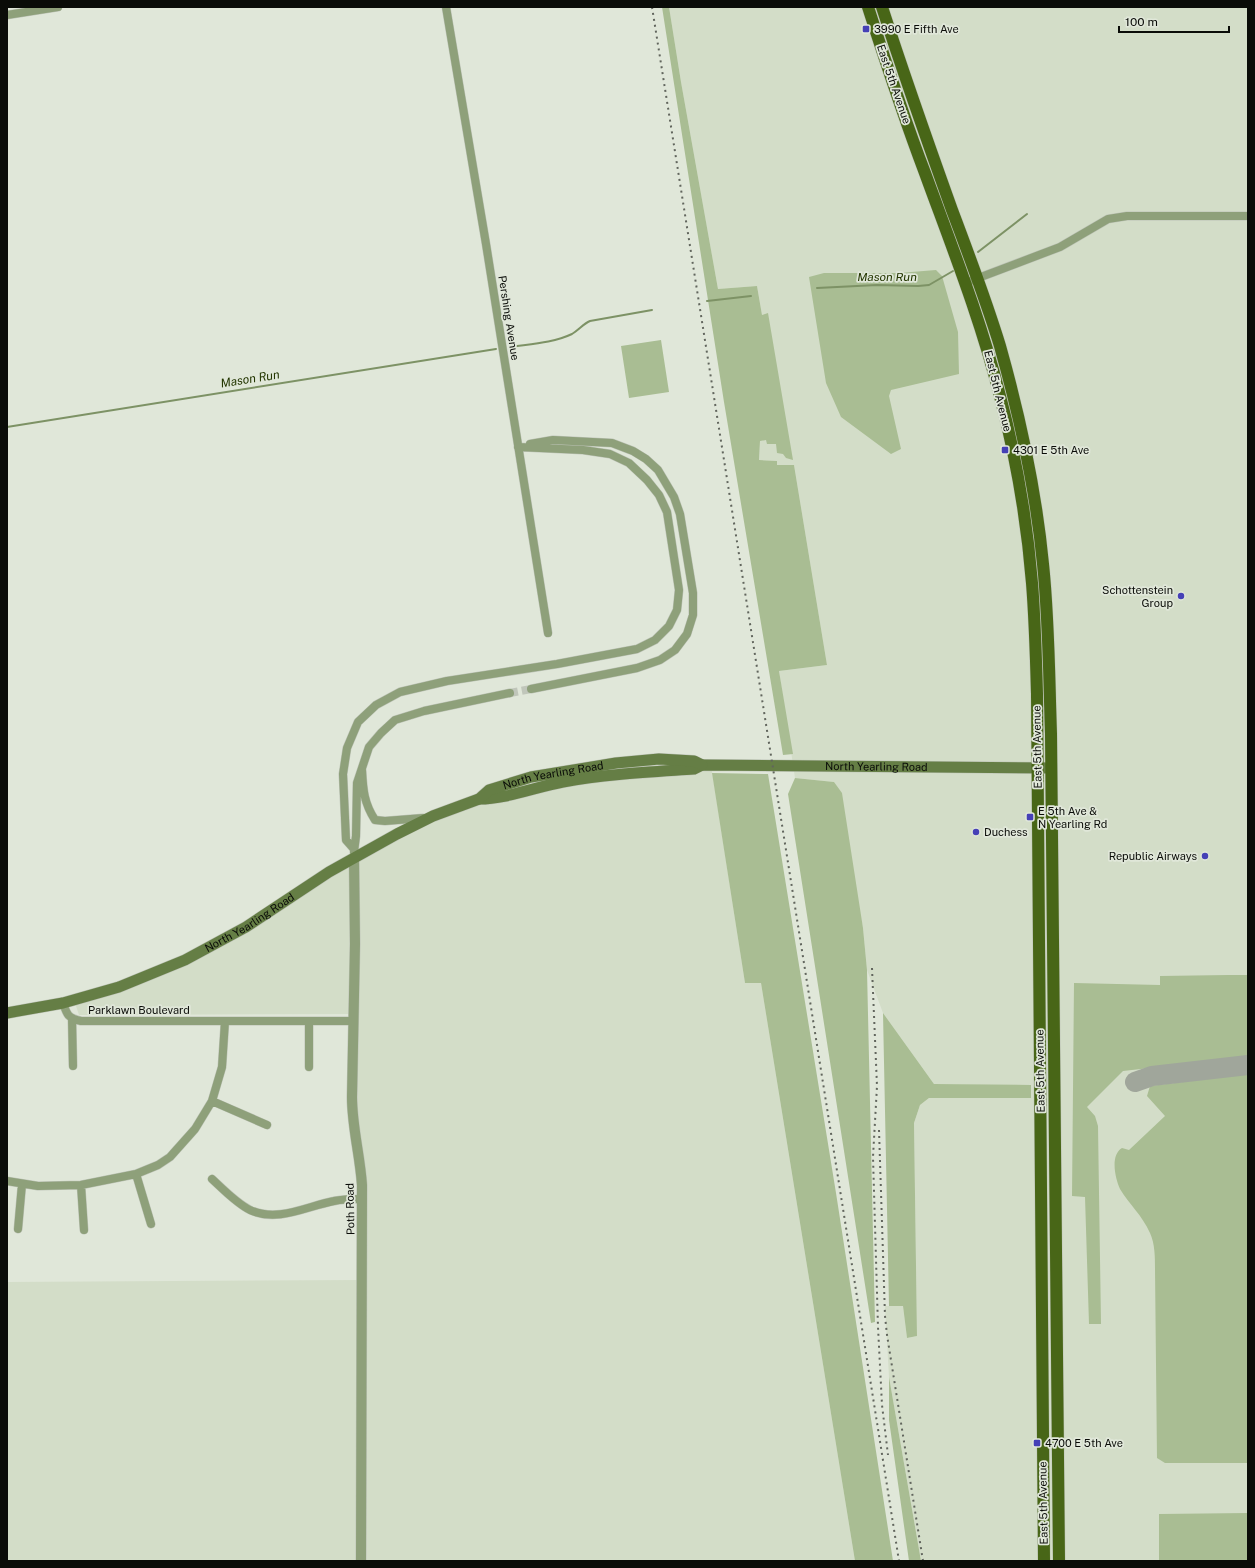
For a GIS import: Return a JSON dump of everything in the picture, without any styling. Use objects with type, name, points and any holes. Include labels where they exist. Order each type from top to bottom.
[{"type":"main road","name":"East 5th Avenue","points":[[868,7],[905,120],[985,341],[1012,448],[1026,532],[1032,584],[1037,768],[1044,1561]]},
{"type":"main road","name":"East 5th Avenue","points":[[882,7],[909,91],[996,335],[1011,389],[1024,446],[1040,536],[1048,622],[1051,768],[1059,1561]]},
{"type":"main road","name":"North Yearling Road","points":[[7,1013],[63,1003],[132,982],[198,953],[246,928],[329,872],[354,853],[433,816],[478,799],[489,790],[531,777],[616,762],[659,760],[694,761],[702,765],[1051,768]]},
{"type":"street","points":[[7,15],[58,7]]},
{"type":"street","name":"Pershing Avenue","points":[[446,7],[486,244],[548,633]]},
{"type":"street","points":[[965,283],[1060,247],[1108,219],[1128,216],[1248,216]]},
{"type":"street","points":[[518,447],[554,440],[594,441],[612,443],[633,451],[646,459],[658,470],[674,497],[680,514],[692,593],[693,615],[687,634],[674,650],[660,660],[637,668],[531,689]]},
{"type":"street","points":[[354,853],[346,840],[343,774],[347,748],[358,722],[376,704],[400,692],[447,681],[557,664],[637,649],[655,640],[668,626],[677,610],[679,590],[667,512],[659,495],[647,480],[629,463],[610,454],[583,450],[518,447]]},
{"type":"street","points":[[354,853],[356,836],[357,783],[362,765],[369,747],[395,720],[424,711],[510,693]]},
{"type":"street","points":[[362,765],[364,793],[368,809],[375,820],[411,820],[433,816]]},
{"type":"street","name":"Poth Road","points":[[354,853],[355,944],[352,1108],[361,1166],[362,1199],[361,1561]]},
{"type":"street","points":[[63,1003],[66,1011],[72,1018],[73,1066]]},
{"type":"street","name":"Parklawn Boulevard","points":[[72,1018],[81,1021],[353,1021]]},
{"type":"street","points":[[7,1181],[38,1186],[82,1185],[136,1174],[158,1165],[170,1156],[195,1129],[212,1101],[222,1067],[225,1021]]},
{"type":"street","points":[[309,1021],[309,1067]]},
{"type":"street","points":[[212,1101],[267,1125]]},
{"type":"street","points":[[136,1174],[151,1224]]},
{"type":"street","points":[[212,1179],[242,1205],[250,1210],[263,1214],[281,1215],[334,1201],[362,1199]]},
{"type":"street","points":[[18,1229],[22,1184]]},
{"type":"street","points":[[82,1185],[84,1230]]},
{"type":"shaded area","points":[[669,7],[1248,7],[1248,1561],[921,1561],[889,1377],[885,1306],[903,1306],[907,1338],[917,1336],[914,1123],[920,1105],[929,1098],[1031,1098],[1031,1086],[934,1084],[883,1013],[867,970],[863,928],[834,782],[795,778],[779,671],[827,665],[794,465],[777,465],[777,461],[759,460],[760,440],[766,440],[767,314],[762,315],[757,286],[718,289]]},
{"type":"shaded area","points":[[711,765],[745,983],[761,983],[855,1561],[7,1561],[7,1282],[364,1280],[355,1126],[352,1014],[79,1015],[74,1000],[192,956],[369,848],[472,805],[554,776],[616,768]]},
{"type":"green space","points":[[662,7],[669,7],[718,289],[757,286],[762,315],[768,313],[793,460],[786,458],[783,454],[777,453],[776,444],[767,444],[766,440],[760,441],[759,460],[777,461],[777,465],[794,465],[827,665],[779,671],[793,754],[783,755],[724,402]]},
{"type":"green space","points":[[936,270],[942,276],[958,332],[959,374],[891,390],[889,396],[901,449],[891,454],[841,417],[826,383],[809,277],[824,273],[899,273]]},
{"type":"green space","points":[[661,340],[669,392],[629,398],[621,346]]},
{"type":"green space","points":[[712,773],[768,774],[836,1193],[893,1561],[855,1561],[761,983],[745,983]]},
{"type":"green space","points":[[795,778],[834,782],[842,793],[863,928],[867,970],[875,1322],[871,1323],[788,794]]},
{"type":"green space","points":[[1248,975],[1248,1057],[1123,1071],[1087,1107],[1095,1116],[1098,1126],[1101,1324],[1089,1324],[1085,1197],[1072,1196],[1074,983],[1160,985],[1160,976]]},
{"type":"green space","points":[[883,1013],[934,1084],[1031,1085],[1031,1098],[929,1098],[920,1105],[914,1123],[917,1336],[907,1338],[903,1306],[889,1306]]},
{"type":"green space","points":[[1248,1074],[1248,1463],[1165,1463],[1157,1458],[1154,1246],[1152,1237],[1147,1227],[1120,1189],[1115,1173],[1116,1156],[1118,1151],[1122,1148],[1129,1150],[1165,1116],[1147,1096],[1150,1086]]},
{"type":"green space","points":[[889,1377],[921,1561],[909,1561],[889,1420]]},
{"type":"green space","points":[[1248,1513],[1248,1561],[1159,1561],[1159,1514]]},
{"type":"waterway","name":"Mason Run","points":[[978,252],[1027,214]]},
{"type":"waterway","name":"Mason Run","points":[[817,288],[877,285],[929,285],[953,271]]},
{"type":"waterway","name":"Mason Run","points":[[707,301],[751,296]]},
{"type":"waterway","name":"Mason Run","points":[[510,347],[541,343],[565,337],[577,331],[590,321],[652,310]]},
{"type":"waterway","name":"Mason Run","points":[[7,427],[496,349]]},
{"type":"taxiway","points":[[1135,1082],[1152,1076],[1248,1065]]},
{"type":"tunnel","points":[[510,693],[531,689]]},
{"type":"railway","points":[[652,7],[899,1561]]},
{"type":"railway","points":[[872,968],[877,1086],[873,1157],[878,1327],[882,1405],[888,1455]]},
{"type":"railway","points":[[879,1130],[885,1316],[923,1561]]},
{"type":"place","name":"3990 E Fifth Ave","points":[[866,29]]},
{"type":"place","name":"4301 E 5th Ave","points":[[1005,450]]},
{"type":"place","name":"Schottenstein Group","points":[[1181,596]]},
{"type":"place","name":"E 5th Ave & N Yearling Rd","points":[[1030,817]]},
{"type":"place","name":"Duchess","points":[[976,832]]},
{"type":"place","name":"Republic Airways","points":[[1205,856]]},
{"type":"place","name":"4700 E 5th Ave","points":[[1037,1443]]}]
